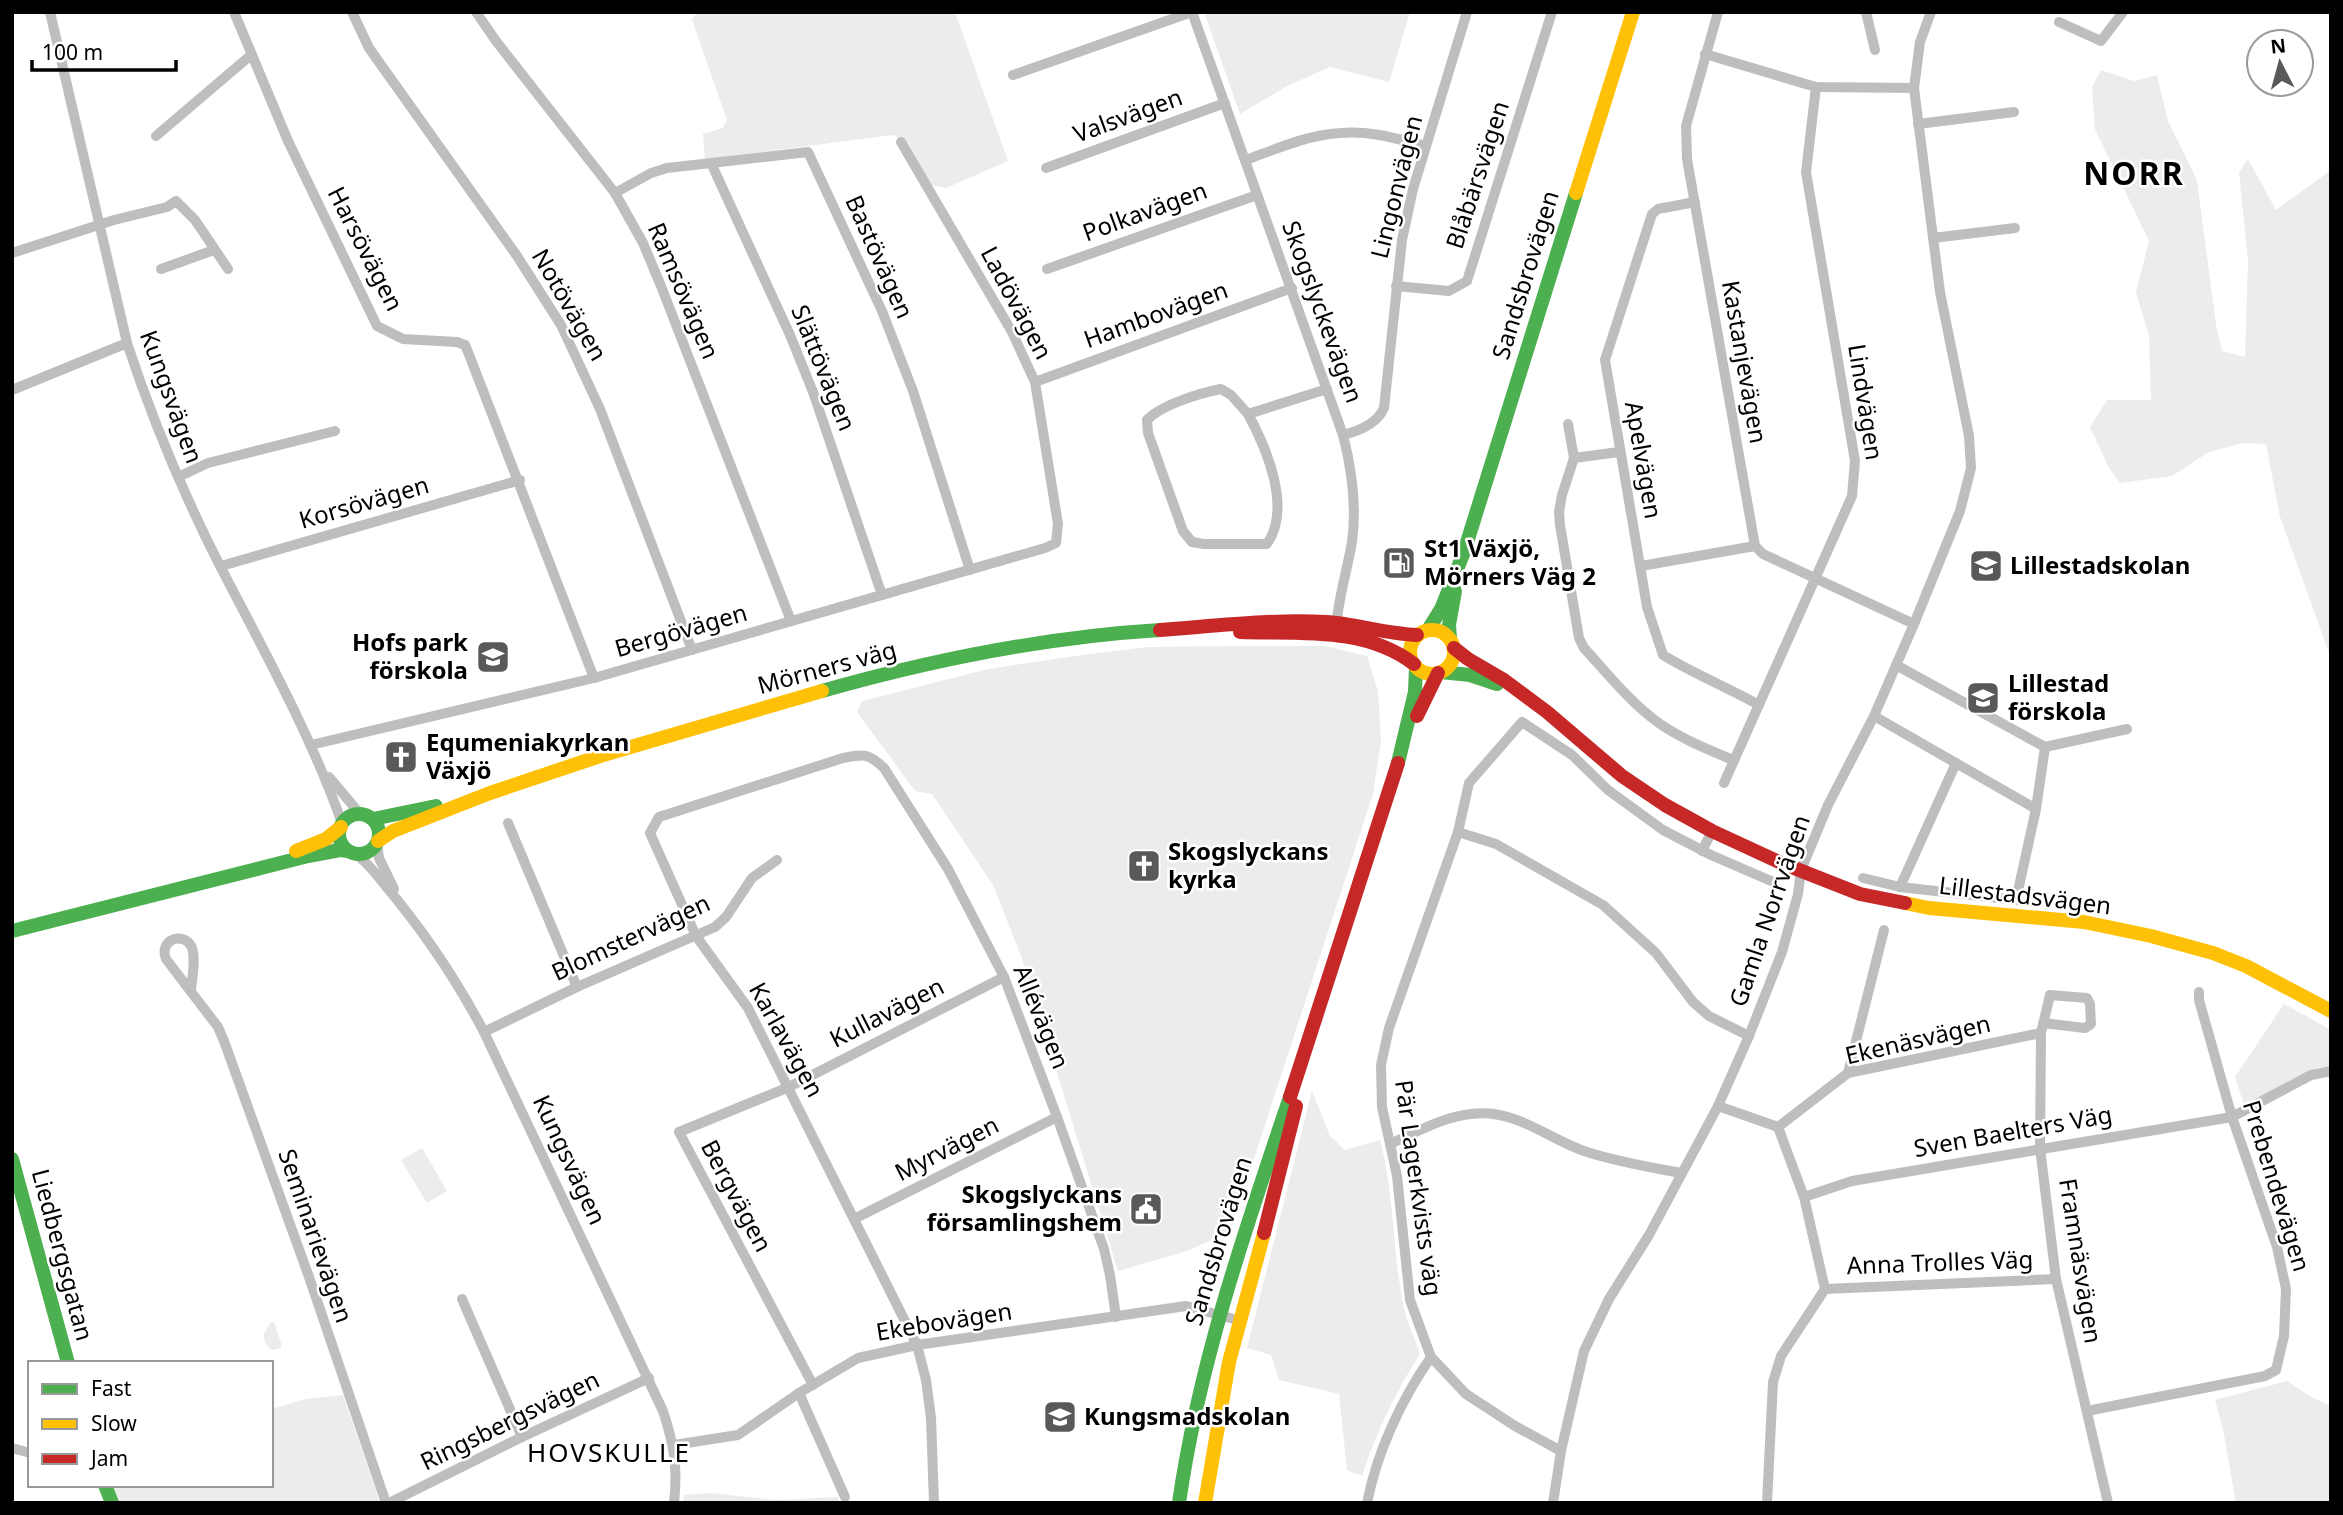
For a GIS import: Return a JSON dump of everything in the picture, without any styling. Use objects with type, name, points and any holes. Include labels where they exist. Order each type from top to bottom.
[{"type":"main road","name":"Sandsbrovägen","points":[[1423,633],[1441,609],[1464,552],[1633,12]]},
{"type":"main road","name":"Sandsbrovägen","points":[[1452,643],[1451,610],[1464,552]]},
{"type":"main road","name":"Mörners väg","points":[[378,843],[393,831],[490,793],[600,756],[789,700],[917,667],[1018,646],[1137,631],[1263,623],[1393,634],[1423,633]]},
{"type":"main road","name":"Mörners väg","points":[[1336,629],[1396,650],[1407,656],[1415,665]]},
{"type":"main road","points":[[1439,631],[1452,643],[1452,660],[1440,672],[1425,673],[1415,665],[1411,647],[1423,633],[1439,631]]},
{"type":"main road","name":"Lillestadsvägen","points":[[1452,643],[1468,659],[1504,680],[1547,712],[1622,776],[1665,805],[1712,831],[1801,870],[1860,894],[1929,908],[2084,922],[2151,936],[2213,953],[2246,966],[2331,1011]]},
{"type":"main road","name":"Sandsbrovägen","points":[[1179,1503],[1195,1408],[1212,1339],[1402,750],[1415,692],[1415,665]]},
{"type":"main road","name":"Lillestadsvägen","points":[[1440,672],[1451,671],[1477,677],[1524,695]]},
{"type":"main road","name":"Sandsbrovägen","points":[[1402,750],[1432,682],[1440,672]]},
{"type":"main road","name":"Mörners väg","points":[[366,817],[490,793]]},
{"type":"main road","points":[[12,931],[330,851],[367,853],[378,843],[379,828],[366,817],[347,818],[326,839],[225,876]]},
{"type":"main road","points":[[342,825],[340,840],[351,853]]},
{"type":"main road","points":[[12,920],[93,910]]},
{"type":"main road","name":"Sandsbrovägen","points":[[1205,1503],[1229,1362],[1323,999]]},
{"type":"main road","name":"Liedbergsgatan","points":[[12,1159],[67,1361]]},
{"type":"main road","points":[[106,1487],[113,1503]]},
{"type":"street","name":"Harsövägen","points":[[233,12],[288,141],[377,326],[403,339],[457,342],[465,345],[520,480],[594,678]]},
{"type":"street","name":"Notövägen","points":[[352,12],[369,48],[517,256],[561,325],[600,409],[692,650]]},
{"type":"street","name":"Ramsövägen","points":[[476,12],[615,193],[643,243],[791,621]]},
{"type":"street","points":[[1013,75],[1192,12]]},
{"type":"street","name":"Skogslyckevägen","points":[[1192,12],[1292,288],[1343,435],[1349,460],[1354,511],[1352,542],[1336,629]]},
{"type":"street","name":"Lingonvägen","points":[[1343,435],[1369,424],[1384,408],[1402,240],[1413,189],[1467,12]]},
{"type":"street","name":"Blåbärsvägen","points":[[1396,286],[1449,291],[1467,281],[1552,12]]},
{"type":"street","name":"Kastanjevägen","points":[[1718,12],[1686,126],[1687,159],[1755,547]]},
{"type":"street","points":[[1866,12],[1875,50]]},
{"type":"street","name":"Gamla Norrvägen","points":[[1553,1503],[1561,1451],[1584,1351],[1609,1299],[1649,1235],[1718,1106],[1749,1036],[1782,952],[1798,894],[1801,870],[1828,805],[1874,716],[1914,624],[1960,511],[1971,468],[1969,436],[1940,292],[1914,88],[1920,42],[1931,12]]},
{"type":"street","points":[[2059,22],[2101,41],[2123,12]]},
{"type":"street","name":"Kungsvägen","points":[[52,13],[127,343],[145,396],[178,477],[323,770],[342,825]]},
{"type":"street","points":[[1705,54],[1816,87],[1914,88]]},
{"type":"street","points":[[156,135],[251,55]]},
{"type":"street","name":"Lindvägen","points":[[1724,783],[1852,496],[1855,461],[1806,172],[1816,87]]},
{"type":"street","name":"Valsvägen","points":[[1046,168],[1225,103]]},
{"type":"street","points":[[1918,124],[2014,112]]},
{"type":"street","points":[[1246,160],[1308,138],[1341,132],[1382,135],[1426,146]]},
{"type":"street","name":"Ladövägen","points":[[901,142],[1006,321],[1035,382],[1058,524],[1058,540]]},
{"type":"street","name":"Bastövägen","points":[[615,193],[651,173],[667,168],[808,152],[882,311],[913,391],[970,570]]},
{"type":"street","name":"Slättövägen","points":[[710,163],[813,393],[883,595]]},
{"type":"street","name":"Polkavägen","points":[[1047,269],[1257,195]]},
{"type":"street","points":[[12,253],[167,207],[176,201],[195,220],[228,269]]},
{"type":"street","name":"Apelvägen","points":[[1695,202],[1658,209],[1652,214],[1605,360],[1647,607],[1663,655],[1691,672],[1728,687],[1759,705]]},
{"type":"street","points":[[1933,238],[2015,228]]},
{"type":"street","points":[[160,269],[214,250]]},
{"type":"street","name":"Hambovägen","points":[[1035,382],[1292,288]]},
{"type":"street","points":[[12,390],[127,343]]},
{"type":"street","points":[[1221,389],[1231,395],[1248,414],[1270,461],[1278,503],[1274,534],[1267,544],[1192,542],[1183,531],[1148,433],[1147,420],[1154,412],[1221,389]]},
{"type":"street","points":[[1248,414],[1327,389]]},
{"type":"street","points":[[1568,424],[1574,458],[1562,495],[1560,525],[1579,638],[1584,648],[1631,699],[1657,722],[1682,737],[1733,760]]},
{"type":"street","points":[[178,477],[208,463],[335,431]]},
{"type":"street","points":[[1574,458],[1619,452]]},
{"type":"street","name":"Korsövägen","points":[[221,566],[520,480]]},
{"type":"street","name":"Bergövägen","points":[[311,745],[594,678],[1045,548],[1058,540]]},
{"type":"street","points":[[1641,566],[1755,547],[1763,554],[1914,624]]},
{"type":"street","points":[[1896,665],[2045,747],[2127,729]]},
{"type":"street","points":[[1874,716],[2036,809],[2045,747]]},
{"type":"street","name":"Pär Lagerkvists väg","points":[[1431,1357],[1410,1300],[1397,1176],[1382,1107],[1381,1065],[1390,1028],[1458,832],[1469,783],[1522,722],[1572,755],[1608,790],[1663,830],[1702,850]]},
{"type":"street","name":"Karlavägen","points":[[873,758],[863,754],[843,758],[659,817],[650,833],[696,936],[748,1008],[918,1345],[931,1418],[934,1503]]},
{"type":"street","name":"Allévägen","points":[[873,758],[884,768],[947,869],[1004,977],[1058,1117],[1104,1249],[1116,1317]]},
{"type":"street","points":[[1900,887],[1956,763]]},
{"type":"street","name":"Kungsvägen","points":[[323,770],[366,817]]},
{"type":"street","name":"Lillestadsvägen","points":[[1863,878],[1900,887],[2017,900],[2036,809]]},
{"type":"street","points":[[508,823],[577,987]]},
{"type":"street","points":[[1712,831],[1702,850],[1771,881]]},
{"type":"street","points":[[1458,832],[1496,844],[1603,905],[1656,953],[1693,1002],[1709,1016],[1749,1036]]},
{"type":"street","name":"Kungsvägen","points":[[378,843],[386,875],[402,905]]},
{"type":"street","name":"Kungsvägen","points":[[351,853],[368,866],[402,905],[451,972],[484,1031],[663,1411],[674,1445],[674,1503]]},
{"type":"street","name":"Blomstervägen","points":[[484,1031],[715,927],[726,917],[752,878],[777,860]]},
{"type":"street","points":[[1848,1073],[1884,930]]},
{"type":"street","name":"Seminarievägen","points":[[191,990],[192,948],[187,941],[171,940],[163,952],[166,959],[218,1027],[309,1277],[387,1503]]},
{"type":"street","name":"Kullavägen","points":[[789,1087],[1004,977]]},
{"type":"street","name":"Prebendevägen","points":[[2087,1411],[2265,1376],[2276,1370],[2284,1336],[2286,1289],[2277,1247],[2232,1117],[2199,992]]},
{"type":"street","name":"Framnäsvägen","points":[[2042,1028],[2085,1028],[2091,1024],[2087,998],[2050,995],[2042,1028],[2040,1148],[2056,1279],[2108,1503]]},
{"type":"street","name":"Ekenäsvägen","points":[[1778,1128],[1848,1073],[2042,1028]]},
{"type":"street","points":[[2232,1117],[2311,1075],[2331,1071]]},
{"type":"street","name":"Bergvägen","points":[[789,1087],[679,1132],[813,1385]]},
{"type":"street","points":[[1718,1106],[1778,1128],[1804,1197],[1825,1289],[1781,1356],[1773,1382],[1767,1503]]},
{"type":"street","points":[[1390,1143],[1447,1118],[1473,1113],[1504,1114],[1584,1151],[1629,1164],[1681,1173]]},
{"type":"street","name":"Myrvägen","points":[[856,1218],[1058,1117]]},
{"type":"street","name":"Sven Baelters Väg","points":[[1804,1197],[1852,1181],[2232,1117]]},
{"type":"street","name":"Anna Trolles Väg","points":[[1825,1289],[2056,1279]]},
{"type":"street","points":[[462,1299],[522,1437]]},
{"type":"street","name":"Ekebovägen","points":[[674,1445],[738,1436],[799,1393],[858,1357],[918,1345],[1186,1307],[1241,1321]]},
{"type":"street","points":[[1367,1503],[1386,1438],[1431,1357],[1466,1394],[1515,1426],[1561,1451]]},
{"type":"street","name":"Ringsbergsvägen","points":[[387,1503],[649,1378]]},
{"type":"street","points":[[799,1393],[845,1497]]},
{"type":"shaded area","points":[[697,12],[955,12],[1008,161],[946,188],[931,185],[908,143],[893,135],[705,159],[703,134],[723,128],[727,120],[692,20]]},
{"type":"shaded area","points":[[1204,12],[1410,12],[1389,82],[1330,67],[1287,86],[1240,114]]},
{"type":"shaded area","points":[[2101,70],[2134,81],[2157,75],[2168,121],[2197,180],[2216,325],[2222,351],[2245,357],[2248,261],[2239,172],[2248,159],[2276,210],[2331,170],[2331,658],[2280,517],[2266,444],[2243,443],[2209,452],[2172,476],[2120,483],[2109,468],[2090,427],[2107,400],[2151,400],[2149,336],[2136,292],[2149,241],[2095,129],[2092,87]]},
{"type":"shaded area","points":[[1326,646],[1367,656],[1378,691],[1381,741],[1373,794],[1230,1232],[1187,1251],[1118,1271],[1021,956],[993,885],[932,794],[915,791],[857,712],[862,701],[988,669],[1082,655],[1148,647]]},
{"type":"shaded area","points":[[2284,1004],[2331,1030],[2331,1066],[2316,1068],[2244,1105],[2235,1077]]},
{"type":"shaded area","points":[[1312,1091],[1330,1136],[1345,1150],[1380,1140],[1404,1308],[1420,1354],[1387,1413],[1362,1476],[1347,1470],[1339,1394],[1279,1380],[1271,1355],[1247,1348]]},
{"type":"shaded area","points":[[422,1148],[447,1191],[427,1203],[401,1160]]},
{"type":"shaded area","points":[[274,1322],[281,1348],[272,1350],[263,1336],[270,1323]]},
{"type":"shaded area","points":[[2287,1381],[2331,1406],[2331,1503],[2236,1503],[2215,1400]]},
{"type":"shaded area","points":[[343,1395],[380,1503],[112,1503],[106,1487],[273,1487],[273,1408],[306,1399]]},
{"type":"shaded area","points":[[711,1493],[776,1500],[838,1497],[838,1503],[683,1503],[684,1495]]},
{"type":"traffic: fast","points":[[1428,630],[1441,609],[1464,552],[1576,193]]},
{"type":"traffic: fast","points":[[1450,638],[1449,625],[1455,591]]},
{"type":"traffic: fast","points":[[822,691],[905,669],[1032,644],[1160,630]]},
{"type":"traffic: fast","points":[[1398,763],[1415,692],[1416,667]]},
{"type":"traffic: fast","points":[[1441,672],[1470,675],[1497,684]]},
{"type":"traffic: fast","points":[[373,819],[436,806]]},
{"type":"traffic: fast","points":[[359,814],[367,815],[373,820],[378,826],[379,834],[378,842],[373,848],[367,853],[359,854],[351,853],[345,848],[340,842],[339,834],[340,826],[345,820],[351,815],[359,814]]},
{"type":"traffic: fast","points":[[12,931],[308,856],[348,851]]},
{"type":"traffic: fast","points":[[1179,1503],[1198,1399],[1211,1348],[1240,1247],[1290,1097]]},
{"type":"traffic: fast","points":[[12,1159],[67,1361]]},
{"type":"traffic: fast","points":[[106,1487],[112,1503]]},
{"type":"traffic: slow","points":[[1576,193],[1633,12]]},
{"type":"traffic: slow","points":[[1432,630],[1447,637],[1454,652],[1447,667],[1432,674],[1417,667],[1410,652],[1417,637],[1432,630]]},
{"type":"traffic: slow","points":[[378,841],[393,831],[490,793],[600,756],[822,691]]},
{"type":"traffic: slow","points":[[296,851],[326,839],[341,827]]},
{"type":"traffic: slow","points":[[1905,903],[1929,908],[2084,922],[2151,936],[2213,953],[2246,966],[2331,1011]]},
{"type":"traffic: slow","points":[[1205,1503],[1229,1362],[1264,1233]]},
{"type":"traffic: jam","points":[[1160,630],[1305,621],[1338,623],[1417,635]]},
{"type":"traffic: jam","points":[[1240,632],[1330,634],[1353,638],[1374,643],[1414,664]]},
{"type":"traffic: jam","points":[[1454,648],[1504,680],[1547,712],[1622,776],[1665,805],[1712,831],[1779,862],[1860,894],[1905,903]]},
{"type":"traffic: jam","points":[[1417,716],[1438,673]]},
{"type":"traffic: jam","points":[[1290,1097],[1398,763]]},
{"type":"traffic: jam","points":[[1264,1233],[1296,1106]]},
{"type":"place","name":"St1 Växjö, Mörners Väg 2","points":[[1399,563]]},
{"type":"place","name":"Lillestadskolan","points":[[1986,566]]},
{"type":"place","name":"Hofs park förskola","points":[[493,657]]},
{"type":"place","name":"Lillestad förskola","points":[[1983,698]]},
{"type":"place","name":"Equmeniakyrkan Växjö","points":[[401,757]]},
{"type":"place","name":"Skogslyckans kyrka","points":[[1144,866]]},
{"type":"place","name":"Skogslyckans församlingshem","points":[[1146,1209]]},
{"type":"place","name":"Kungsmadskolan","points":[[1060,1417]]},
{"type":"district","name":"NORR","points":[[2134,174]]},
{"type":"district","name":"HOVSKULLE","points":[[609,1453]]}]
